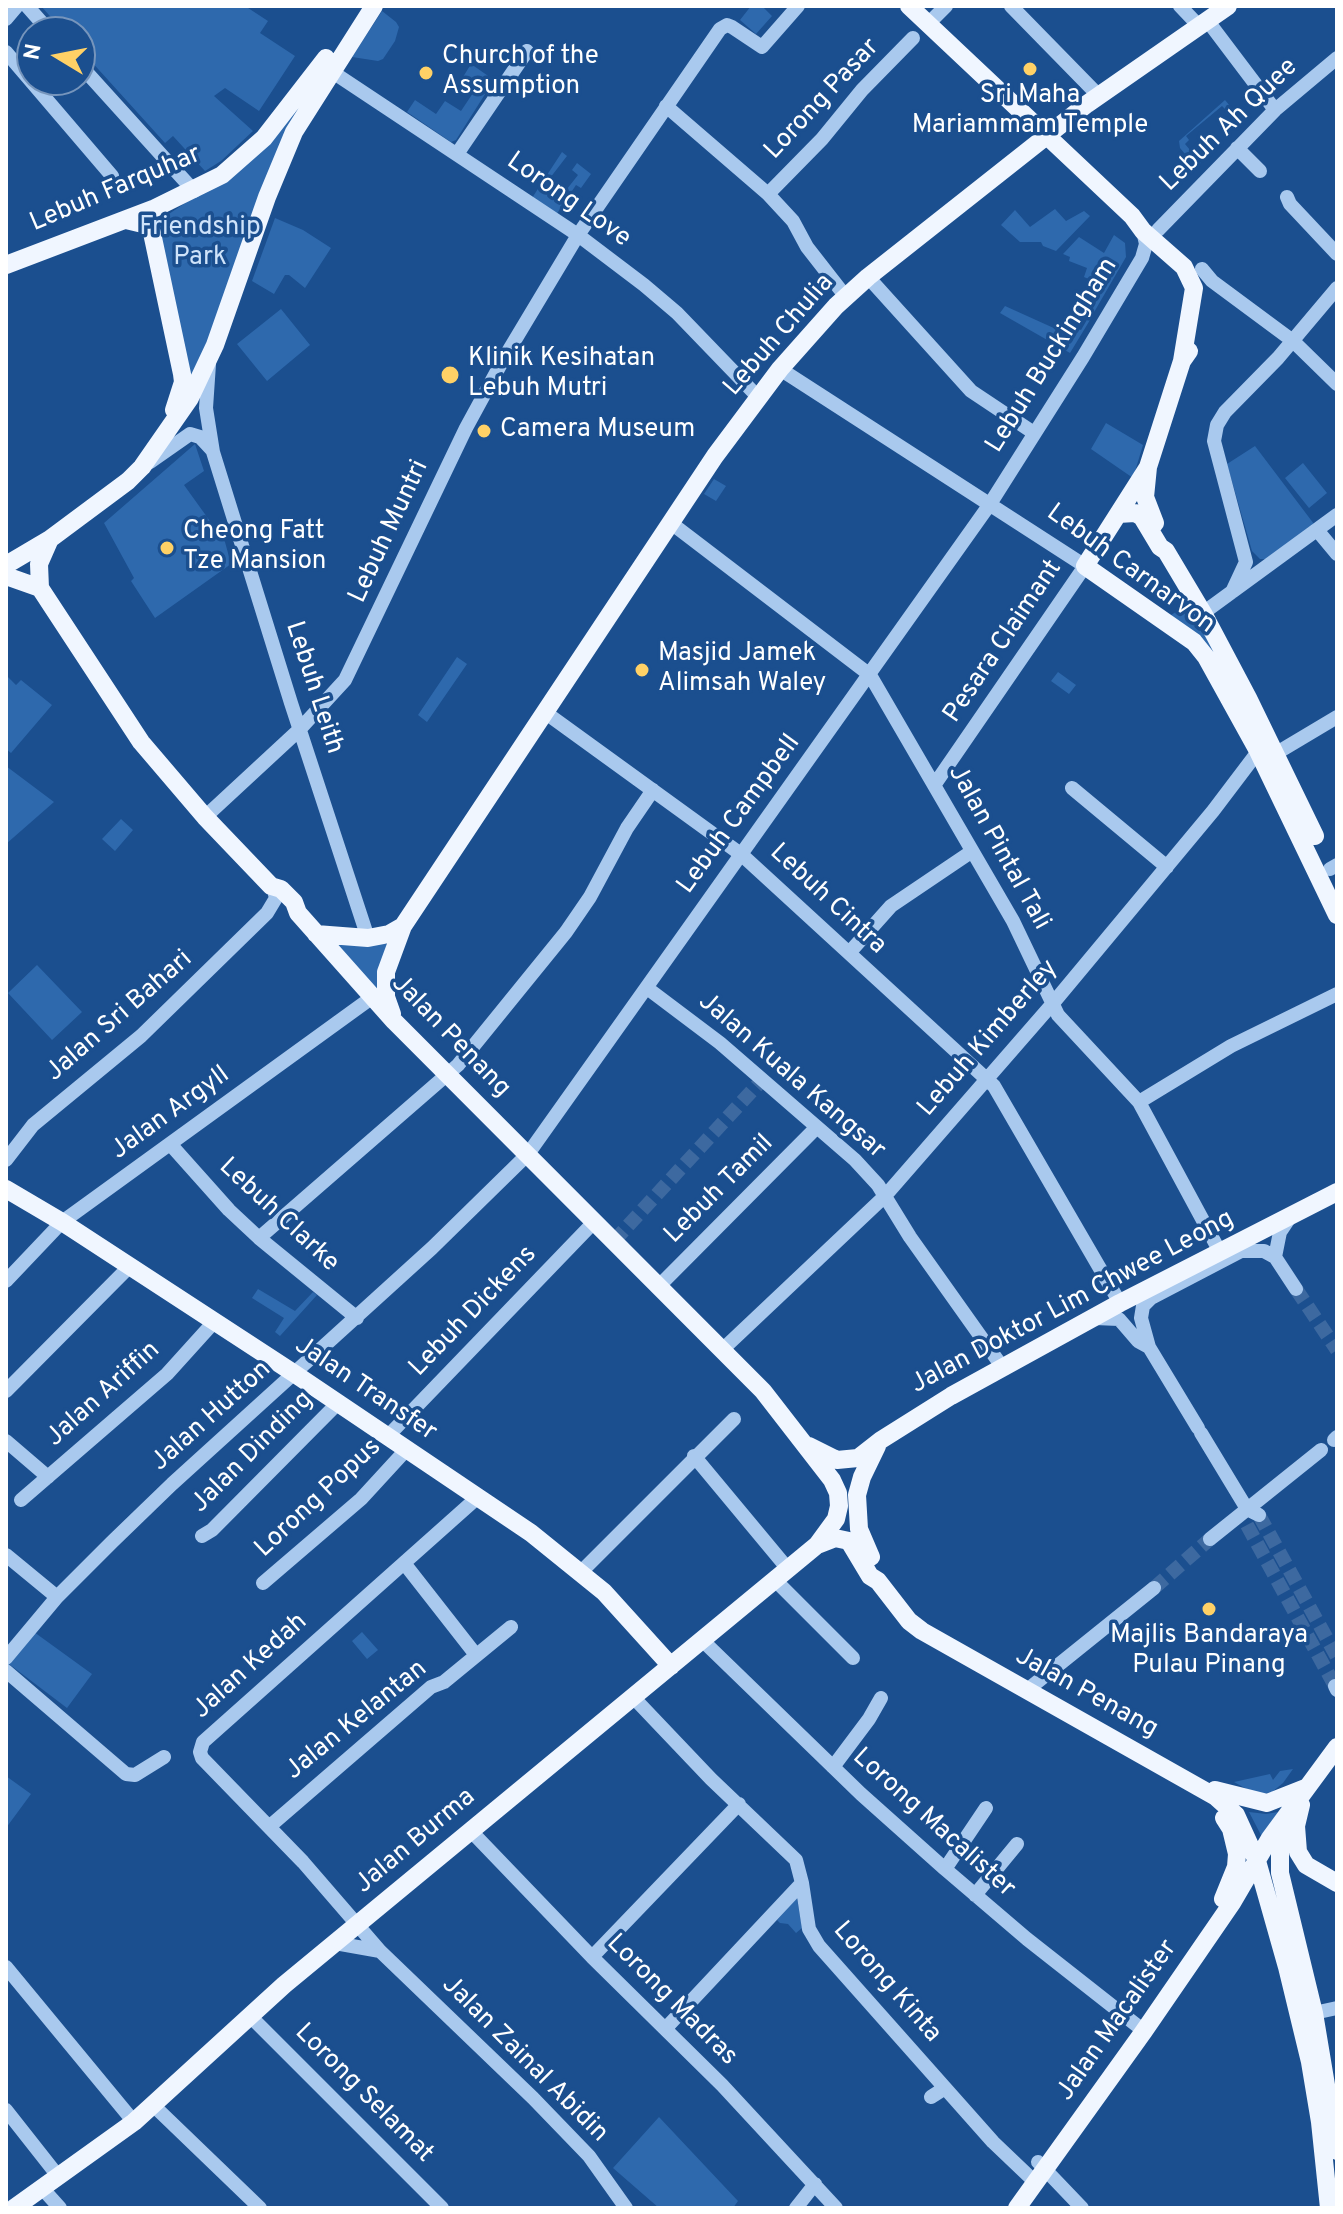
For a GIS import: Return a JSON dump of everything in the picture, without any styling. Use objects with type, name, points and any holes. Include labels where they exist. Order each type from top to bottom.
[{"type":"main road","name":"Lebuh Farquhar","points":[[6,265],[126,220],[194,191],[222,175],[264,138],[319,69],[360,6]]},
{"type":"main road","points":[[6,565],[50,539],[112,494],[142,467],[190,398],[209,360],[267,197],[294,132],[374,6]]},
{"type":"main road","points":[[909,6],[1145,226],[1184,267],[1194,288],[1182,361]]},
{"type":"main road","name":"Lebuh Chulia","points":[[394,1021],[386,997],[386,972],[403,926],[671,523],[780,369],[868,277],[1099,96],[1228,6]]},
{"type":"main road","points":[[126,220],[143,223],[150,228],[170,312],[183,382],[166,432]]},
{"type":"main road","points":[[1085,566],[1148,467],[1202,306],[1205,288],[1202,269],[1145,226]]},
{"type":"main road","name":"Lebuh Carnarvon","points":[[1148,467],[1146,505],[1165,542],[1166,551],[1203,613],[1267,748],[1337,915]]},
{"type":"main road","name":"Lebuh Carnarvon","points":[[1118,514],[1135,513],[1142,517],[1160,547],[1166,551]]},
{"type":"main road","points":[[6,576],[40,588],[39,564],[50,539]]},
{"type":"main road","name":"Lebuh Carnarvon","points":[[1085,566],[1194,642],[1267,748],[1335,873]]},
{"type":"main road","name":"Jalan Penang","points":[[40,588],[133,731],[205,817],[273,887],[281,889],[294,902],[298,913],[394,1021],[781,1411],[836,1486],[839,1506]]},
{"type":"main road","points":[[316,934],[368,938],[389,934],[403,926]]},
{"type":"main road","name":"Jalan Transfer","points":[[8,1188],[478,1497],[581,1572],[625,1614],[671,1666]]},
{"type":"main road","name":"Jalan Doktor Lim Chwee Leong","points":[[806,1444],[845,1461],[858,1458],[951,1396],[1120,1303],[1337,1192]]},
{"type":"main road","name":"Jalan Penang","points":[[878,1581],[878,1571],[859,1529],[856,1512],[862,1477],[881,1440]]},
{"type":"main road","name":"Jalan Burma","points":[[14,2208],[134,2122],[249,2015],[817,1545],[836,1519],[839,1506]]},
{"type":"main road","name":"Jalan Penang","points":[[817,1545],[835,1538],[845,1539],[870,1576],[878,1581],[909,1621],[1026,1691],[1204,1790],[1228,1805],[1236,1815],[1257,1861],[1287,1967],[1310,2062],[1331,2201]]},
{"type":"main road","name":"Jalan Macalister","points":[[1017,2208],[1037,2172],[1257,1861],[1291,1808],[1337,1747]]},
{"type":"main road","points":[[1204,1790],[1217,1790],[1267,1803],[1308,1787]]},
{"type":"main road","points":[[1308,1787],[1299,1811],[1298,1852],[1306,1865],[1337,1883]]},
{"type":"main road","name":"Jalan Macalister","points":[[1140,2027],[1221,1901],[1236,1867],[1237,1854],[1231,1829],[1204,1790]]},
{"type":"main road","points":[[1291,1808],[1280,1841],[1280,1873],[1314,2013],[1337,2151]]},
{"type":"main road","name":"Jalan Macalister","points":[[1004,2208],[1037,2172]]},
{"type":"street","points":[[6,19],[17,6]]},
{"type":"street","name":"Lebuh Muntri","points":[[205,817],[299,730],[336,691],[350,671],[466,428],[527,319],[578,235],[720,29],[727,25],[732,27],[762,47],[798,6]]},
{"type":"street","points":[[928,24],[946,6]]},
{"type":"street","points":[[1011,6],[1099,96]]},
{"type":"street","points":[[1180,6],[1203,23],[1275,110]]},
{"type":"street","name":"Lorong Pasar","points":[[768,194],[913,38]]},
{"type":"street","points":[[457,154],[527,51]]},
{"type":"street","points":[[6,52],[112,176]]},
{"type":"street","name":"Lebuh Ah Quee","points":[[1145,226],[1337,58]]},
{"type":"street","name":"Lorong Love","points":[[331,71],[578,235],[659,297],[758,397]]},
{"type":"street","points":[[96,83],[194,191]]},
{"type":"street","points":[[666,106],[768,194],[793,221],[807,247],[846,297]]},
{"type":"street","points":[[1237,148],[1260,171]]},
{"type":"street","points":[[1287,197],[1337,254]]},
{"type":"street","name":"Lebuh Buckingham","points":[[990,504],[1142,258],[1146,244],[1145,226]]},
{"type":"street","points":[[1202,269],[1212,281],[1293,341],[1337,384]]},
{"type":"street","points":[[868,277],[971,391],[1034,433]]},
{"type":"street","points":[[1263,570],[1250,568],[1246,562],[1215,435],[1225,412],[1293,341],[1337,288]]},
{"type":"street","name":"Lebuh Leith","points":[[209,360],[206,408],[213,452],[299,730],[368,938]]},
{"type":"street","name":"Lebuh Carnarvon","points":[[780,369],[1085,566]]},
{"type":"street","points":[[142,467],[190,434],[200,437],[213,452]]},
{"type":"street","name":"Lebuh Campbell","points":[[528,1154],[990,504]]},
{"type":"street","points":[[1203,613],[1337,515]]},
{"type":"street","name":"Jalan Pintal Tali","points":[[671,523],[870,675],[1013,921],[1058,1015],[1139,1102],[1220,1252]]},
{"type":"street","points":[[1317,530],[1337,554]]},
{"type":"street","points":[[1232,592],[1246,562]]},
{"type":"street","name":"Pesara Claimant","points":[[935,784],[1085,566]]},
{"type":"street","name":"Lebuh Cintra","points":[[546,713],[742,855],[986,1078],[997,1090],[1120,1303]]},
{"type":"street","points":[[1267,748],[1337,717]]},
{"type":"street","name":"Lebuh Kimberley","points":[[722,1350],[885,1196],[1054,1002],[1267,748]]},
{"type":"street","points":[[1072,788],[1167,867]]},
{"type":"street","points":[[259,1238],[449,1075],[566,932],[653,790]]},
{"type":"street","points":[[849,953],[891,906],[971,852]]},
{"type":"street","points":[[267,913],[276,898],[273,887]]},
{"type":"street","points":[[267,913],[281,909],[298,913]]},
{"type":"street","name":"Jalan Sri Bahari","points":[[6,1160],[33,1125],[141,1036],[267,913]]},
{"type":"street","name":"Jalan Kuala Kangsar","points":[[647,988],[720,1043],[855,1160],[878,1185],[910,1237],[1003,1368]]},
{"type":"street","points":[[1139,1102],[1222,1051],[1337,994]]},
{"type":"street","name":"Jalan Argyll","points":[[6,1281],[62,1222],[374,996]]},
{"type":"street","name":"Lebuh Tamil","points":[[659,1286],[816,1128]]},
{"type":"street","name":"Lebuh Clarke","points":[[171,1145],[229,1210],[259,1238],[357,1318]]},
{"type":"street","name":"Jalan Hutton","points":[[6,1658],[57,1597],[172,1484],[357,1318],[528,1154]]},
{"type":"street","name":"Jalan Doktor Lim Chwee Leong","points":[[1275,1257],[1280,1232],[1292,1215]]},
{"type":"street","name":"Lebuh Dickens","points":[[387,1437],[595,1221]]},
{"type":"street","points":[[1251,1516],[1149,1347],[1141,1314],[1143,1306],[1151,1298],[1249,1249],[1264,1251],[1275,1257],[1296,1289]]},
{"type":"street","points":[[6,1391],[129,1267]]},
{"type":"street","points":[[1094,1318],[1119,1319],[1138,1341],[1149,1347]]},
{"type":"street","name":"Jalan Ariffin","points":[[21,1500],[167,1374],[214,1322]]},
{"type":"street","name":"Jalan Dinding","points":[[202,1536],[212,1530],[338,1403]]},
{"type":"street","points":[[581,1572],[734,1419]]},
{"type":"street","points":[[6,1441],[48,1477]]},
{"type":"street","name":"Lorong Popus","points":[[263,1583],[361,1499],[406,1450]]},
{"type":"street","points":[[1210,1539],[1251,1516],[1321,1450]]},
{"type":"street","points":[[694,1456],[781,1574],[853,1658]]},
{"type":"street","name":"Jalan Kedah","points":[[356,1926],[270,1826],[202,1758],[201,1747],[478,1497]]},
{"type":"street","points":[[6,1555],[57,1597]]},
{"type":"street","points":[[404,1563],[476,1655]]},
{"type":"street","points":[[1026,1691],[1154,1588]]},
{"type":"street","name":"Jalan Kelantan","points":[[270,1826],[431,1687],[444,1682],[511,1627]]},
{"type":"street","name":"Lorong Macalister","points":[[702,1640],[833,1767],[945,1869],[1140,2027]]},
{"type":"street","points":[[6,1671],[126,1774],[135,1775],[164,1757]]},
{"type":"street","name":"Lorong Kinta","points":[[633,1697],[711,1779],[796,1860],[809,1929],[819,1946],[993,2142],[1082,2208]]},
{"type":"street","points":[[833,1767],[881,1698]]},
{"type":"street","points":[[592,1957],[739,1804]]},
{"type":"street","points":[[945,1869],[986,1808]]},
{"type":"street","name":"Lorong Madras","points":[[470,1830],[592,1957],[666,2028],[836,2208]]},
{"type":"street","points":[[975,1895],[1017,1844]]},
{"type":"street","points":[[666,2028],[802,1883]]},
{"type":"street","name":"Jalan Zainal Abidin","points":[[356,1926],[580,2147],[626,2208]]},
{"type":"street","points":[[335,1943],[380,1951]]},
{"type":"street","points":[[7,1972],[134,2122]]},
{"type":"street","points":[[1314,2013],[1337,2008]]},
{"type":"street","name":"Lorong Selamat","points":[[249,2015],[442,2208]]},
{"type":"street","points":[[931,2097],[945,2088]]},
{"type":"street","points":[[153,2105],[260,2208]]},
{"type":"street","points":[[6,2110],[58,2176]]},
{"type":"street","points":[[796,2208],[815,2184]]},
{"type":"street","points":[[42,2188],[60,2208]]},
{"type":"green space","points":[[41,6],[245,6],[268,21],[260,33],[295,56],[259,111],[225,88],[214,96],[253,131],[221,161],[205,171],[173,136],[165,143],[96,67],[96,16],[50,16]]},
{"type":"green space","points":[[751,6],[762,6],[772,16],[756,34],[740,20]]},
{"type":"green space","points":[[382,11],[399,27],[395,41],[383,59],[378,61],[352,57]]},
{"type":"green space","points":[[471,64],[494,80],[456,140],[451,142],[407,112],[415,100],[436,114],[445,101],[461,111],[477,87],[463,77]]},
{"type":"green space","name":"Friendship Park","points":[[307,91],[186,399],[155,245],[161,228],[157,222],[197,195]]},
{"type":"green space","points":[[1225,100],[1230,106],[1226,110],[1222,106],[1186,136],[1189,140],[1185,144],[1201,163],[1196,167],[1180,148],[1179,141]]},
{"type":"green space","points":[[562,152],[567,156],[550,178],[555,182],[552,187],[558,191],[563,186],[567,189],[578,175],[572,170],[577,163],[591,174],[581,188],[576,185],[556,215],[532,198]]},
{"type":"green space","points":[[1055,209],[1066,221],[1084,211],[1090,216],[1056,251],[1043,246],[1041,242],[1020,242],[1001,225],[1015,210],[1030,227]]},
{"type":"green space","points":[[275,218],[303,230],[331,248],[305,288],[289,275],[285,275],[274,294],[252,281]]},
{"type":"green space","points":[[1114,235],[1125,243],[1126,257],[1093,314],[1102,285],[1084,277],[1087,268],[1069,261],[1070,257],[1063,254],[1079,237],[1104,253]]},
{"type":"green space","points":[[1005,306],[1067,334],[1071,326],[1081,330],[1088,318],[1090,320],[1070,353],[1000,313]]},
{"type":"green space","points":[[281,309],[310,345],[267,381],[237,344]]},
{"type":"green space","points":[[1106,423],[1143,445],[1133,478],[1091,449]]},
{"type":"green space","points":[[195,444],[204,471],[184,485],[225,542],[231,564],[155,618],[131,581],[134,578],[104,523]]},
{"type":"green space","points":[[1255,446],[1314,524],[1266,559],[1260,559],[1252,551],[1227,464]]},
{"type":"green space","points":[[1303,463],[1327,493],[1309,508],[1285,478]]},
{"type":"green space","points":[[714,479],[726,486],[716,501],[704,494]]},
{"type":"green space","points":[[1189,604],[1234,681],[1171,615]]},
{"type":"green space","points":[[457,657],[467,664],[427,722],[418,715]]},
{"type":"green space","points":[[1058,672],[1076,685],[1069,694],[1051,681]]},
{"type":"green space","points":[[6,675],[16,685],[21,680],[52,705],[11,753],[6,749]]},
{"type":"green space","points":[[6,766],[54,802],[6,844]]},
{"type":"green space","points":[[121,819],[133,830],[115,851],[102,839]]},
{"type":"green space","points":[[336,944],[388,944],[379,992]]},
{"type":"green space","points":[[37,965],[82,1012],[52,1040],[8,993]]},
{"type":"green space","points":[[258,1289],[295,1311],[313,1292],[317,1295],[280,1336],[275,1332],[284,1318],[252,1298]]},
{"type":"green space","points":[[34,1632],[92,1674],[67,1708],[9,1664]]},
{"type":"green space","points":[[362,1632],[378,1650],[367,1659],[352,1641]]},
{"type":"green space","points":[[1293,1769],[1272,1792],[1252,1792],[1234,1782],[1270,1774],[1273,1780],[1280,1771]]},
{"type":"green space","points":[[6,1776],[31,1794],[6,1828]]},
{"type":"green space","points":[[1249,1812],[1266,1814],[1278,1812],[1262,1837]]},
{"type":"green space","points":[[797,1898],[802,1928],[796,1933],[788,1924],[777,1920]]},
{"type":"green space","points":[[659,2117],[738,2201],[733,2208],[659,2208],[613,2168]]},
{"type":"tunnel","points":[[614,1241],[762,1080]]},
{"type":"tunnel","points":[[1296,1289],[1337,1350]]},
{"type":"tunnel","points":[[1259,1515],[1337,1657]]},
{"type":"tunnel","points":[[1247,1525],[1335,1686]]},
{"type":"tunnel","points":[[1154,1588],[1210,1539]]},
{"type":"place","name":"Sri Maha Mariammam Temple","points":[[1030,69]]},
{"type":"place","name":"Church of the Assumption","points":[[426,73]]},
{"type":"place","name":"Klinik Kesihatan Lebuh Mutri","points":[[450,375]]},
{"type":"place","name":"Camera Museum","points":[[484,431]]},
{"type":"place","name":"Cheong Fatt Tze Mansion","points":[[167,548]]},
{"type":"place","name":"Masjid Jamek Alimsah Waley","points":[[642,670]]},
{"type":"place","name":"Majlis Bandaraya Pulau Pinang","points":[[1209,1609]]}]
